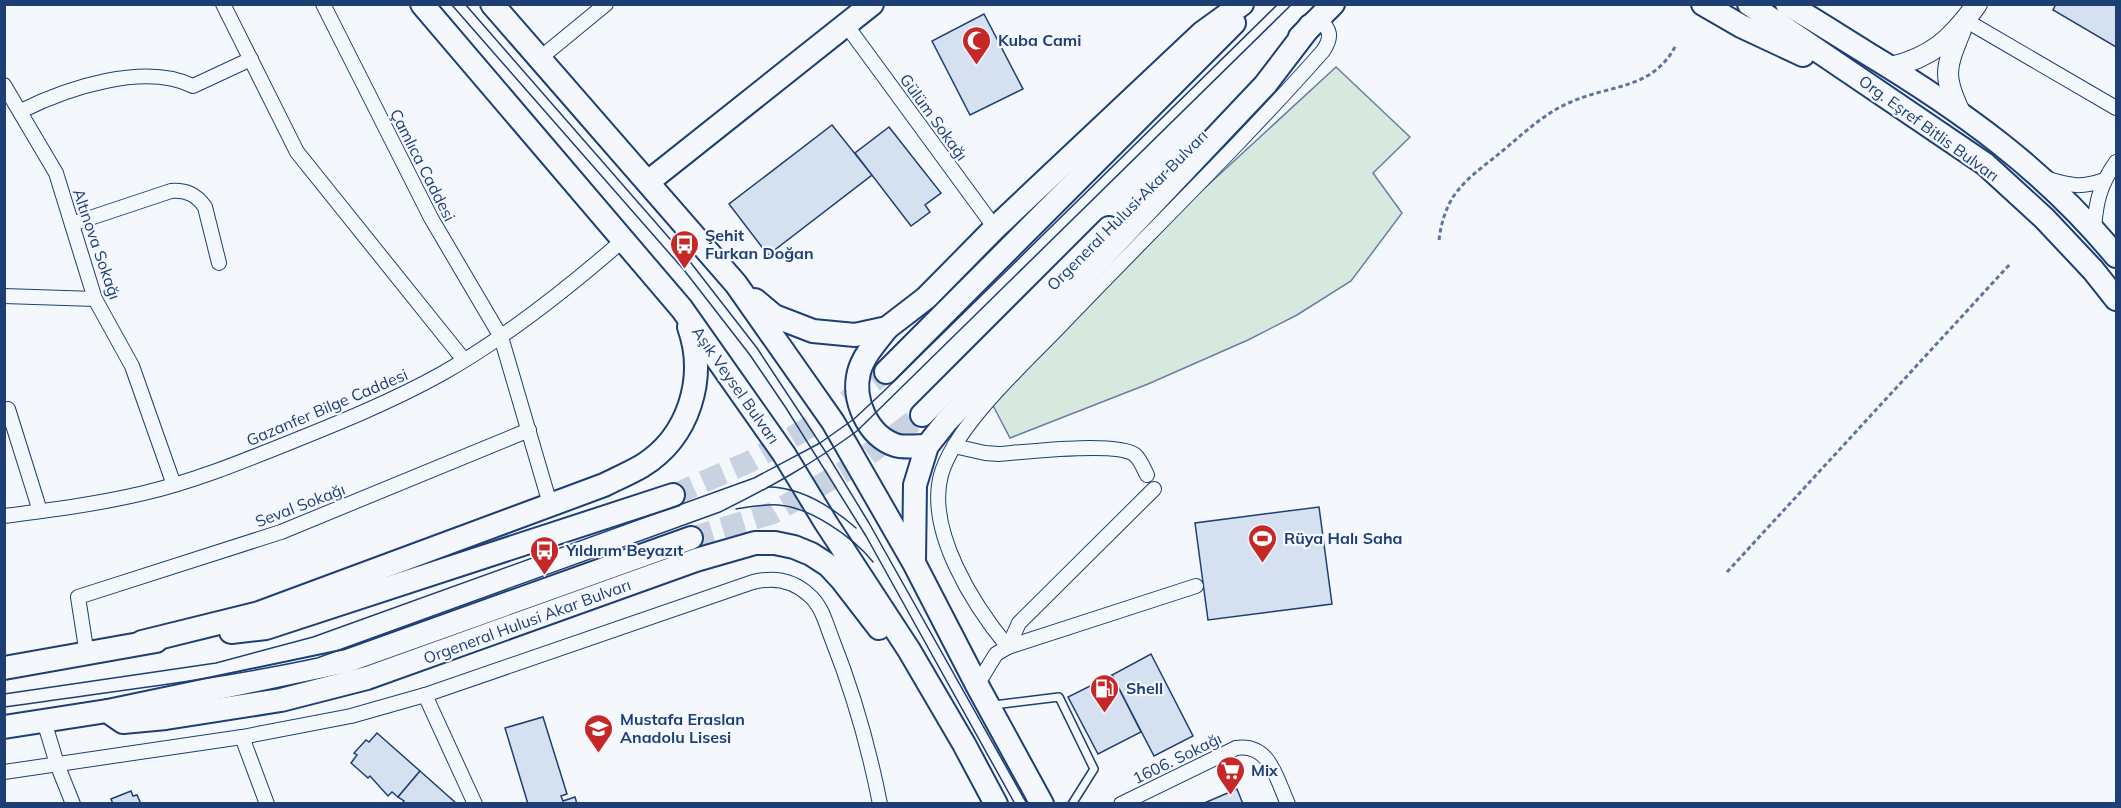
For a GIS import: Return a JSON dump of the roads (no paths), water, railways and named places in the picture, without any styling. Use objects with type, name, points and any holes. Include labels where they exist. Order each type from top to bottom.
[{"type":"main road","name":"Aşık Veysel Bulvarı","points":[[422,4],[682,309],[784,454],[909,650],[996,804]]},
{"type":"main road","points":[[492,4],[736,284],[833,422],[914,563],[1042,804]]},
{"type":"main road","points":[[648,182],[872,4]]},
{"type":"main road","points":[[927,446],[895,446],[874,432],[858,404],[859,371],[873,345],[886,328],[926,298],[995,228],[1202,33],[1242,4]]},
{"type":"main road","points":[[886,372],[1252,4]]},
{"type":"main road","points":[[1703,4],[1741,26],[1877,89]]},
{"type":"main road","name":"Org. Eşref Bitlis Bulvarı","points":[[1749,4],[1985,164],[2044,218],[2116,299]]},
{"type":"main road","name":"Org. Eşref Bitlis Bulvarı","points":[[1790,6],[1960,112],[2043,178],[2094,229],[2116,256]]},
{"type":"main road","points":[[914,563],[915,485],[927,446],[945,422],[1265,85],[1321,16]]},
{"type":"main road","name":"Orgeneral Hulusi Akar Bulvarı","points":[[921,416],[1321,16]]},
{"type":"main road","points":[[736,284],[774,316],[813,331],[855,335],[886,328]]},
{"type":"main road","points":[[4,668],[87,655],[259,613],[604,485],[643,465],[666,447],[682,424],[696,386],[696,346],[682,309]]},
{"type":"main road","points":[[142,642],[266,628],[673,495]]},
{"type":"main road","name":"Orgeneral Hulusi Akar Bulvarı","points":[[4,727],[107,711],[347,661],[691,538]]},
{"type":"main road","name":"Orgeneral Hulusi Akar Bulvarı","points":[[107,711],[123,722],[166,718],[281,700],[315,692],[367,678],[685,564],[755,543],[775,543],[811,554],[842,580],[883,634],[909,650]]},
{"type":"main road","points":[[973,804],[977,789],[974,766]]},
{"type":"street","points":[[223,4],[297,152],[464,360]]},
{"type":"street","name":"Çamlıca Caddesi","points":[[324,4],[431,218],[501,337],[550,504]]},
{"type":"street","points":[[539,59],[606,4]]},
{"type":"street","points":[[1891,68],[1913,62],[1934,51],[1971,12]]},
{"type":"street","points":[[1971,12],[2116,108]]},
{"type":"street","points":[[1960,112],[1951,94],[1947,76],[1948,60],[1971,12]]},
{"type":"street","points":[[1008,647],[970,596],[946,537],[940,514],[939,493],[941,476],[949,452],[964,430],[1003,386],[1197,186],[1318,56],[1329,42],[1327,26],[1321,16]]},
{"type":"street","name":"Gülüm Sokağı","points":[[847,26],[995,228]]},
{"type":"street","points":[[21,111],[64,92],[116,80],[159,76],[171,77],[193,86],[251,59]]},
{"type":"street","name":"Altınova Sokağı","points":[[4,85],[56,173],[95,299],[132,366],[174,485]]},
{"type":"street","points":[[2094,229],[2097,200],[2104,180],[2116,162]]},
{"type":"street","points":[[2043,178],[2064,184],[2085,186],[2104,180]]},
{"type":"street","points":[[72,224],[171,191],[188,192],[201,200],[205,207],[219,263]]},
{"type":"street","name":"Gazanfer Bilge Caddesi","points":[[4,516],[107,501],[174,485],[221,470],[357,415],[405,393],[501,337],[556,297],[622,241]]},
{"type":"street","points":[[4,296],[95,299]]},
{"type":"street","points":[[8,409],[40,511]]},
{"type":"street","name":"Seval Sokağı","points":[[87,655],[78,597],[281,532],[529,430]]},
{"type":"street","points":[[954,446],[992,453],[1104,448],[1123,450],[1135,455],[1148,475]]},
{"type":"street","points":[[1008,647],[1019,623],[1154,489]]},
{"type":"street","points":[[4,772],[242,737],[342,718],[425,695],[753,582],[773,579],[802,589],[820,608],[852,694],[874,771],[880,804]]},
{"type":"street","points":[[977,685],[996,654],[1008,647],[1196,586]]},
{"type":"street","points":[[425,695],[475,804]]},
{"type":"street","points":[[44,721],[57,764],[73,804]]},
{"type":"street","points":[[242,737],[267,804]]},
{"type":"street","name":"1606. Sokağı","points":[[1121,804],[1236,748],[1246,747],[1262,753],[1267,759],[1288,804]]},
{"type":"lane","points":[[988,705],[1059,698],[1094,769],[1072,804]]},
{"type":"tunnel","points":[[673,495],[749,462],[820,421],[886,372]]},
{"type":"tunnel","points":[[691,538],[773,513],[850,468],[922,415]]},
{"type":"tram line","points":[[451,4],[684,270],[750,355],[866,536],[1015,804]]},
{"type":"tram line","points":[[465,4],[691,263],[757,348],[827,454],[869,523],[1027,804]]},
{"type":"tram line","points":[[4,694],[216,663],[313,637],[754,478],[820,443],[854,419],[884,391],[1278,4]]},
{"type":"tram line","points":[[4,707],[200,679],[317,658],[720,512],[774,484],[857,431],[1292,4]]},
{"type":"tram line","points":[[768,487],[804,494],[837,513],[856,528]]},
{"type":"tram line","points":[[736,509],[778,505],[804,511],[843,534],[873,562]]},
{"type":"place","name":"Kuba Cami","points":[[977,66]]},
{"type":"place","name":"Şehit Furkan Doğan","points":[[684,270]]},
{"type":"place","name":"Rüya Halı Saha","points":[[1263,564]]},
{"type":"place","name":"Yıldırım Beyazıt","points":[[545,576]]},
{"type":"place","name":"Shell","points":[[1105,714]]},
{"type":"place","name":"Mustafa Eraslan Anadolu Lisesi","points":[[599,754]]},
{"type":"place","name":"Mix","points":[[1230,796]]}]
